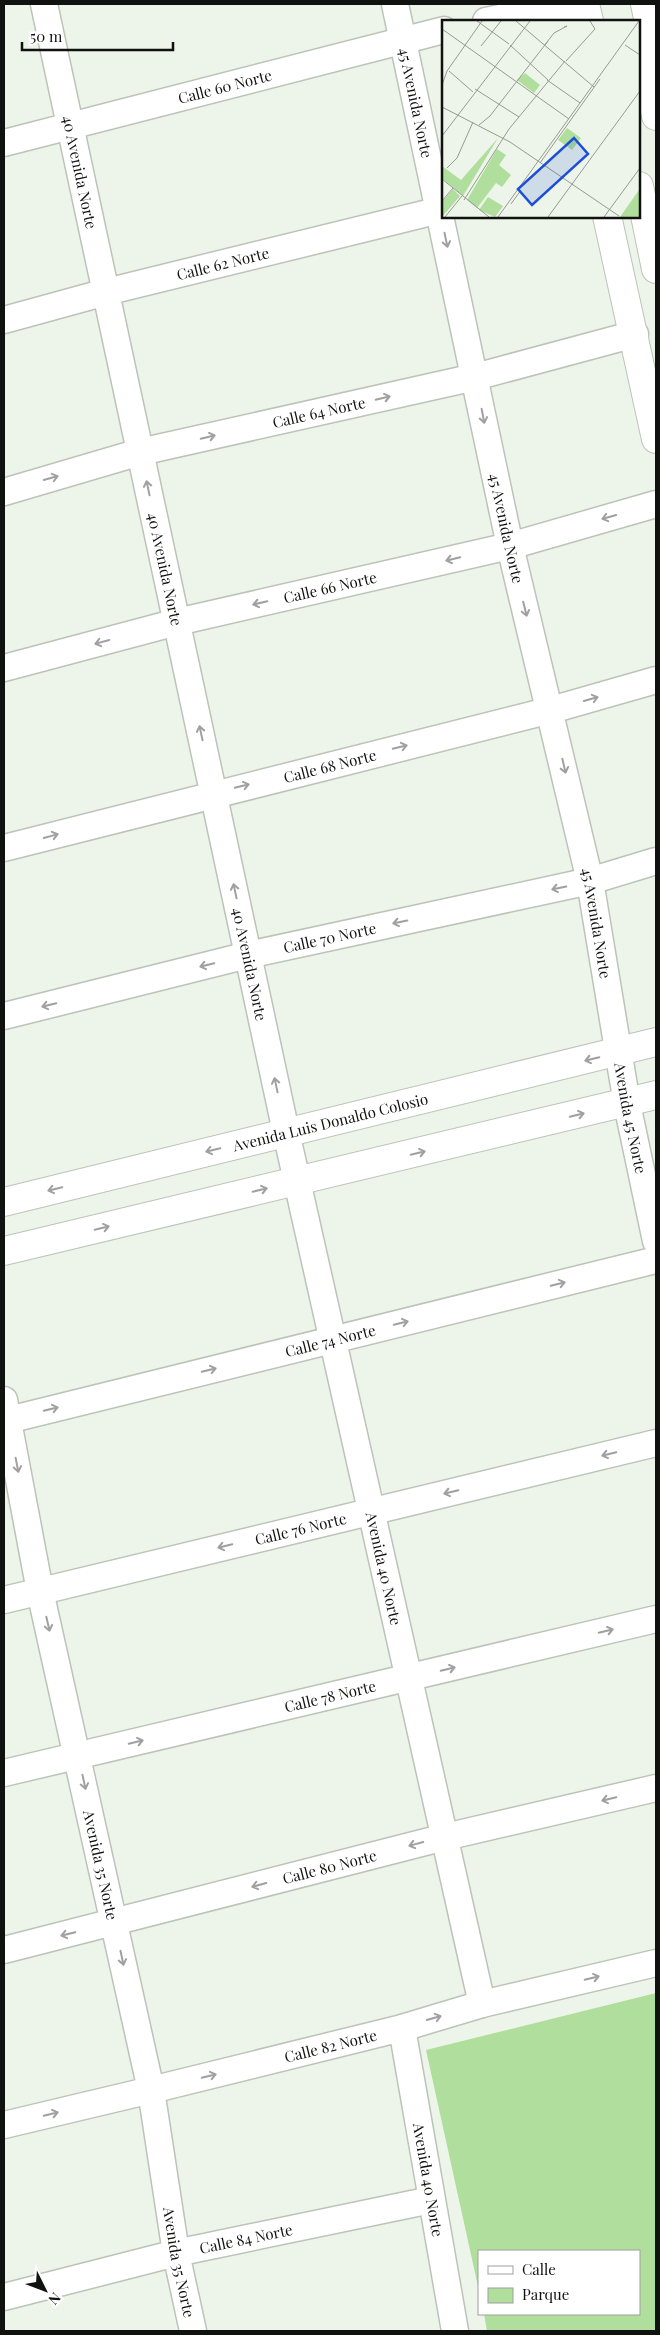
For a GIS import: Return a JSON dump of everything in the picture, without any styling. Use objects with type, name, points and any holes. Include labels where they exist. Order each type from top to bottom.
[{"type":"main road","points":[[600,4],[604,20]]},
{"type":"main road","points":[[632,4],[636,20]]},
{"type":"main road","points":[[645,4],[656,57]]},
{"type":"main road","points":[[567,8],[587,20]]},
{"type":"main road","points":[[640,40],[656,116]]},
{"type":"main road","points":[[640,193],[656,269]]},
{"type":"main road","points":[[607,218],[635,334],[656,439]]},
{"type":"main road","name":"Avenida Luis Donaldo Colosio","points":[[4,1202],[656,1042]]},
{"type":"main road","points":[[4,1251],[627,1104],[656,1095]]},
{"type":"street","name":"40 Avenida Norte","points":[[44,4],[286,1132]]},
{"type":"street","name":"45 Avenida Norte","points":[[395,4],[442,210]]},
{"type":"street","points":[[492,20],[567,8]]},
{"type":"street","name":"Calle 60 Norte","points":[[4,143],[70,124],[442,30]]},
{"type":"street","name":"Calle 62 Norte","points":[[4,320],[106,292],[442,210]]},
{"type":"street","name":"45 Avenida Norte","points":[[444,218],[510,546],[551,710],[590,881],[620,1052]]},
{"type":"street","name":"Calle 64 Norte","points":[[4,492],[140,452],[476,377],[635,334]]},
{"type":"street","name":"Calle 66 Norte","points":[[4,668],[177,622],[510,546],[656,504]]},
{"type":"street","name":"Calle 68 Norte","points":[[4,848],[214,793],[551,710],[656,680]]},
{"type":"street","name":"Calle 70 Norte","points":[[4,1016],[248,955],[590,881],[656,861]]},
{"type":"street","name":"Avenida 45 Norte","points":[[620,1052],[627,1104],[656,1241]]},
{"type":"street","name":"Avenida 40 Norte","points":[[286,1132],[482,2004]]},
{"type":"street","name":"Calle 74 Norte","points":[[5,1413],[333,1339],[656,1260]]},
{"type":"street","name":"Avenida 35 Norte","points":[[5,1413],[40,1591],[151,2090],[176,2253],[193,2331]]},
{"type":"street","name":"Calle 76 Norte","points":[[4,1600],[656,1443]]},
{"type":"street","name":"Calle 78 Norte","points":[[4,1773],[656,1619]]},
{"type":"street","name":"Calle 80 Norte","points":[[4,1950],[445,1837],[656,1788]]},
{"type":"street","name":"Calle 82 Norte","points":[[4,2125],[402,2028],[482,2004],[656,1963]]},
{"type":"street","name":"Avenida 40 Norte","points":[[402,2028],[455,2331]]},
{"type":"street","name":"Calle 84 Norte","points":[[4,2296],[176,2253],[431,2200]]},
{"type":"green space","points":[[656,1993],[656,2331],[487,2331],[484,2315],[640,2315],[640,2250],[478,2250],[478,2286],[426,2050]]}]
